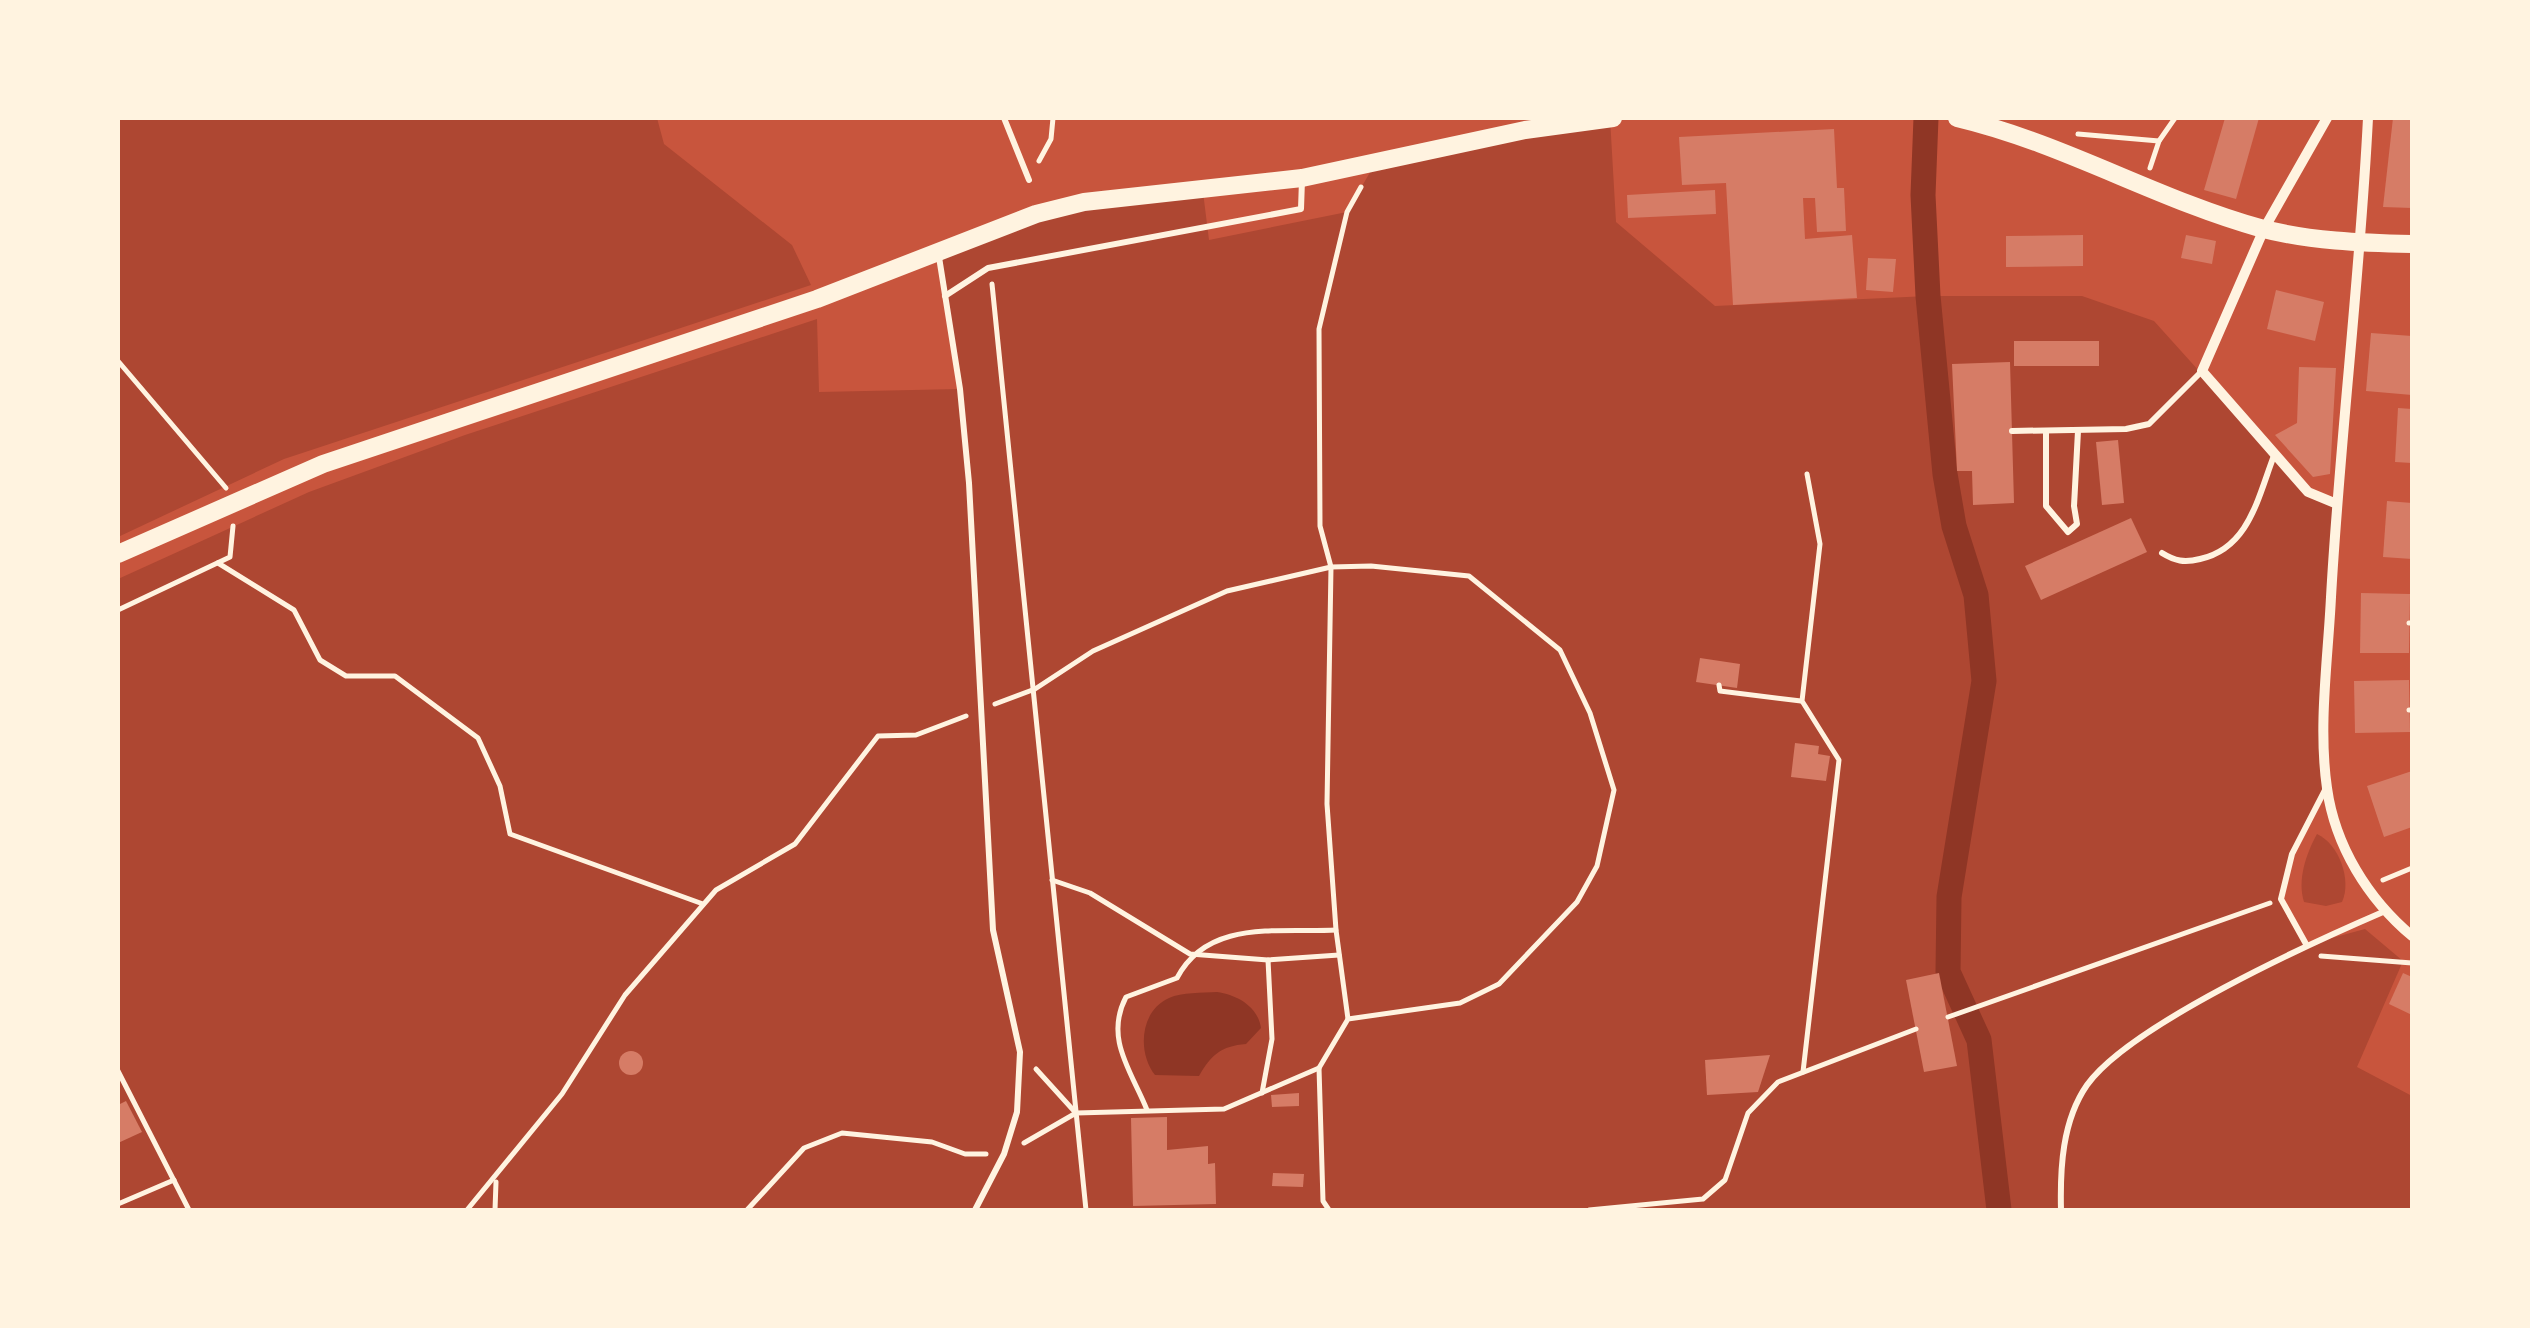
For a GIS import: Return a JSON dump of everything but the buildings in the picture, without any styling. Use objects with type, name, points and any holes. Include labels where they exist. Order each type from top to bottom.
[{"type":"main road","points":[[118,554],[323,464],[817,298],[1017,220],[1084,202],[1302,178],[1522,124],[1614,118]]},
{"type":"main road","points":[[1965,119],[2040,142],[2264,230],[2362,243],[2412,244]]},
{"type":"street","points":[[2327,118],[2264,230],[2202,371],[2308,492],[2338,504]]},
{"type":"street","points":[[2368,118],[2362,243],[2338,504],[2325,711],[2327,787],[2340,836],[2366,886],[2383,912],[2412,936]]},
{"type":"lane","points":[[1004,118],[1029,180]]},
{"type":"lane","points":[[945,296],[988,268],[1301,209],[1302,178]]},
{"type":"lane","points":[[937,249],[969,484],[993,930],[1020,1052],[1017,1112],[1004,1154],[975,1210]]},
{"type":"lane","points":[[2012,431],[2078,431],[2149,424],[2202,371]]},
{"type":"lane","points":[[2046,431],[2046,506],[2068,532],[2077,524],[2074,506],[2078,431]]},
{"type":"lane","points":[[2162,553],[2175,561],[2192,561],[2228,549],[2244,532],[2275,452]]},
{"type":"lane","points":[[2306,945],[2281,899],[2292,854],[2327,787]]},
{"type":"lane","points":[[2062,1210],[2067,1128],[2086,1086],[2117,1051],[2306,945],[2383,912]]},
{"type":"path","points":[[2144,185],[2159,141],[2176,118]]},
{"type":"path","points":[[2040,142],[2083,133],[2134,142],[2159,141]]},
{"type":"path","points":[[1328,1210],[1323,1201],[1318,1068],[1348,1019],[1336,930],[1327,804],[1331,567],[1320,526],[1318,329],[1347,212],[1376,162]]},
{"type":"path","points":[[988,268],[1035,689],[1086,1210]]},
{"type":"path","points":[[118,362],[152,397],[235,500],[230,557],[118,610]]},
{"type":"path","points":[[1803,1072],[1839,760],[1802,701],[1820,544],[1807,474]]},
{"type":"path","points":[[218,563],[294,610],[320,660],[346,676],[395,676],[478,738],[500,786],[510,834],[704,904]]},
{"type":"path","points":[[467,1210],[496,1180],[562,1094],[626,995],[716,890],[795,844],[878,736],[916,736],[1035,689],[1093,650],[1227,591],[1331,567],[1371,566],[1469,576],[1560,650],[1590,713],[1614,790],[1598,866],[1578,902],[1499,984],[1460,1003],[1348,1019]]},
{"type":"path","points":[[1719,685],[1720,691],[1802,701]]},
{"type":"path","points":[[2366,886],[2412,868]]},
{"type":"path","points":[[1052,880],[1090,894],[1190,954],[1268,960],[1339,955]]},
{"type":"path","points":[[1948,1017],[2281,899]]},
{"type":"path","points":[[1147,1110],[1120,1052],[1118,1013],[1126,998],[1177,978],[1190,954],[1220,936],[1336,930]]},
{"type":"path","points":[[2306,945],[2320,956],[2412,963]]},
{"type":"path","points":[[1262,1093],[1272,1039],[1268,960]]},
{"type":"path","points":[[1589,1210],[1704,1199],[1725,1180],[1748,1113],[1778,1082],[1916,1029]]},
{"type":"path","points":[[1020,1052],[1076,1114]]},
{"type":"path","points":[[747,1210],[804,1148],[842,1134],[932,1142],[965,1154],[1004,1154],[1076,1114],[1224,1109],[1318,1068]]},
{"type":"path","points":[[118,1071],[189,1210]]},
{"type":"path","points":[[118,1204],[174,1180]]},
{"type":"path","points":[[495,1210],[496,1180]]},
{"type":"shaded area","points":[[118,118],[657,118],[664,144],[792,245],[811,285],[284,459],[118,537]]},
{"type":"shaded area","points":[[1610,118],[1616,222],[1715,306],[1928,296],[2082,296],[2154,321],[2308,492],[2337,504],[2325,711],[2327,787],[2292,854],[2281,899],[2306,945],[2365,929],[2403,961],[2357,1067],[2412,1096],[2412,1210],[118,1210],[118,579],[309,492],[465,435],[817,319],[819,392],[959,389],[937,249],[1036,214],[1203,192],[1209,240],[1347,212],[1376,162]]},
{"type":"shaded area","points":[[2317,834],[2332,846],[2344,873],[2342,902],[2326,906],[2304,902],[2302,894],[2304,867]]},
{"type":"shaded area","points":[[1217,992],[1246,1003],[1261,1028],[1246,1044],[1218,1053],[1199,1076],[1155,1075],[1144,1044],[1152,1012],[1174,996]]},
{"type":"waterway","points":[[1926,118],[1923,195],[1928,296],[1945,474],[1954,526],[1976,595],[1984,681],[1949,897],[1948,972],[1979,1040],[1999,1210]]}]
